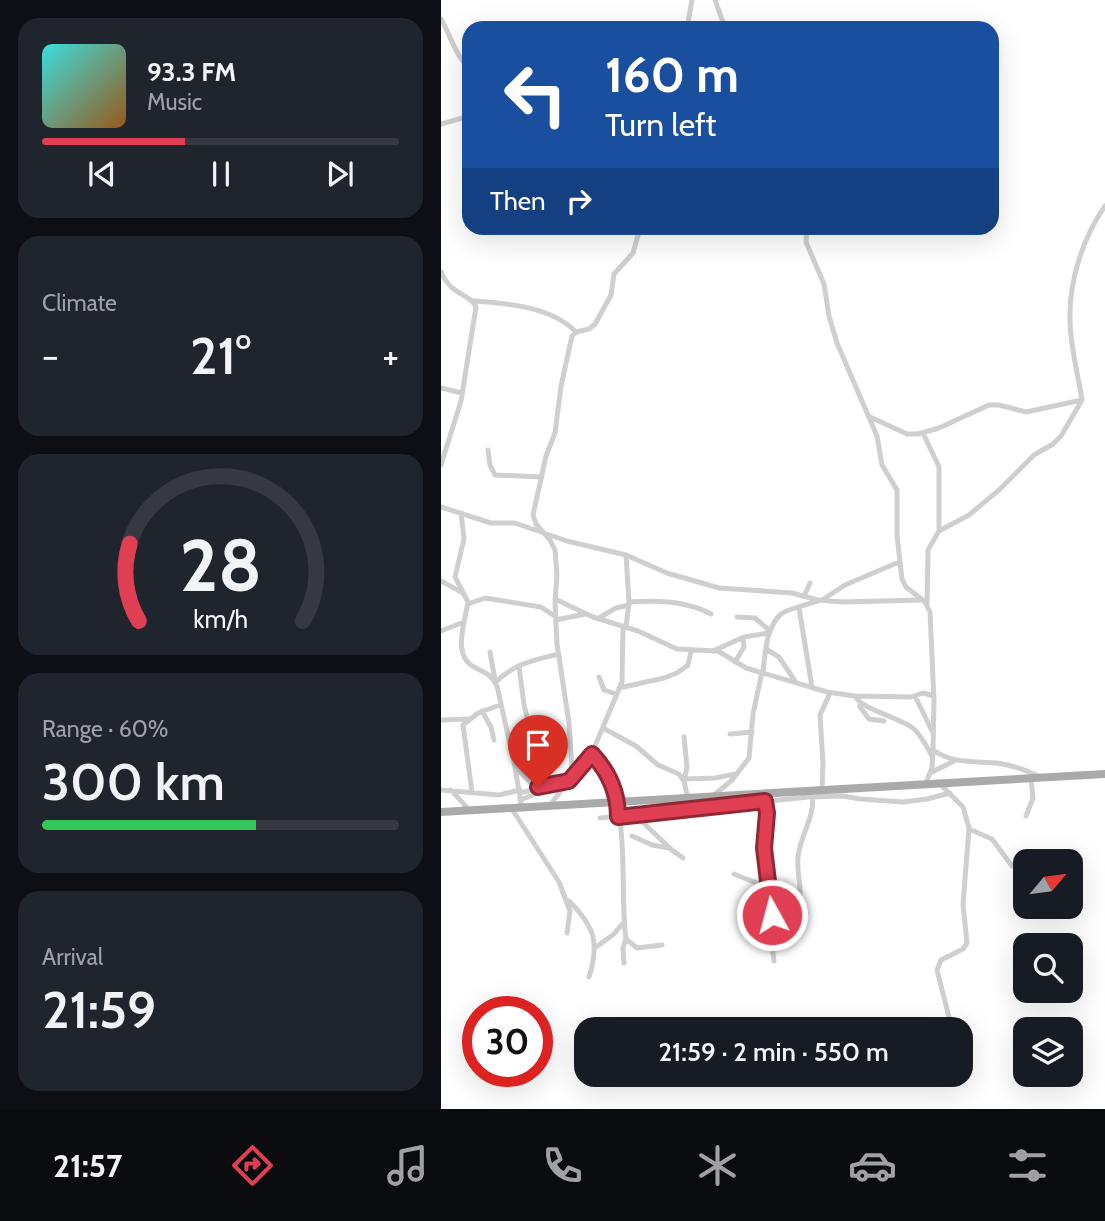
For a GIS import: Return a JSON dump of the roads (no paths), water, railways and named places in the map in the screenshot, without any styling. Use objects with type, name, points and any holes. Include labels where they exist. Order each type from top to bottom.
[{"type":"main road","points":[[441,812],[512,809],[521,805],[549,807],[1105,774]]},
{"type":"street","points":[[688,21],[692,0]]},
{"type":"street","points":[[715,0],[722,21]]},
{"type":"street","points":[[441,19],[462,61]]},
{"type":"street","points":[[441,124],[462,118]]},
{"type":"street","points":[[925,786],[933,758],[934,696],[930,612],[927,605],[927,550],[939,531],[969,515],[1034,455],[1053,444],[1061,436],[1082,400],[1070,320],[1072,298],[1081,255],[1105,206]]},
{"type":"street","points":[[441,272],[452,289],[474,301],[535,311],[559,319],[576,332],[589,330],[611,295],[614,274],[633,253],[638,235]]},
{"type":"street","points":[[806,235],[806,242],[824,284],[837,344],[877,436],[881,465],[897,490],[899,562],[906,587],[927,605]]},
{"type":"street","points":[[441,466],[462,393],[475,310],[474,301]]},
{"type":"street","points":[[568,605],[558,592],[553,545],[534,521],[533,515],[546,456],[555,433],[564,367],[571,340],[576,332]]},
{"type":"street","points":[[441,388],[462,393]]},
{"type":"street","points":[[868,416],[907,434],[923,433],[989,405],[1026,412],[1082,400]]},
{"type":"street","points":[[923,433],[939,467],[939,531]]},
{"type":"street","points":[[488,450],[490,465],[495,475],[542,477]]},
{"type":"street","points":[[441,501],[449,509]]},
{"type":"street","points":[[441,507],[497,524],[515,523],[567,541],[626,555],[667,573],[719,588],[859,603],[920,600]]},
{"type":"street","points":[[461,513],[464,540],[454,573],[468,604],[462,653],[465,661],[489,675],[495,682]]},
{"type":"street","points":[[549,807],[592,754],[618,691],[623,674],[629,603],[626,555]]},
{"type":"street","points":[[713,797],[732,780],[749,758],[758,685],[763,672],[769,632],[781,614],[821,600],[845,585],[899,562]]},
{"type":"street","points":[[441,581],[463,594]]},
{"type":"street","points":[[557,582],[555,601],[558,654],[569,723],[571,779]]},
{"type":"street","points":[[804,596],[810,583]]},
{"type":"street","points":[[468,604],[485,598],[543,608],[556,618],[585,614]]},
{"type":"street","points":[[543,608],[555,601],[585,614],[625,626],[677,649],[724,654],[735,662],[830,693],[855,696],[915,696],[923,693],[934,696]]},
{"type":"street","points":[[599,618],[629,603],[657,601],[712,614]]},
{"type":"street","points":[[799,608],[811,687]]},
{"type":"street","points":[[737,617],[755,618],[769,632]]},
{"type":"street","points":[[441,631],[464,622]]},
{"type":"street","points":[[713,651],[743,638],[769,632]]},
{"type":"street","points":[[735,662],[744,647],[743,638]]},
{"type":"street","points":[[767,649],[779,657],[795,681]]},
{"type":"street","points":[[599,677],[604,690],[618,691],[677,673],[688,665],[691,651]]},
{"type":"street","points":[[490,652],[521,805]]},
{"type":"street","points":[[495,682],[524,662],[558,654]]},
{"type":"street","points":[[519,666],[524,705],[533,741],[530,754]]},
{"type":"street","points":[[822,791],[820,715],[830,693]]},
{"type":"street","points":[[855,696],[869,719],[884,721]]},
{"type":"street","points":[[915,696],[933,733]]},
{"type":"street","points":[[860,704],[910,726],[918,733],[933,758]]},
{"type":"street","points":[[472,792],[463,725],[482,711],[500,705]]},
{"type":"street","points":[[482,711],[491,727],[494,740]]},
{"type":"street","points":[[441,720],[469,719]]},
{"type":"street","points":[[603,728],[636,746],[659,765],[679,774],[685,780]]},
{"type":"street","points":[[730,734],[752,732]]},
{"type":"street","points":[[684,737],[688,799]]},
{"type":"street","points":[[933,750],[954,761],[1010,765],[1023,768],[1042,778]]},
{"type":"street","points":[[592,754],[608,775],[618,803],[624,881],[624,963]]},
{"type":"street","points":[[930,773],[954,761]]},
{"type":"street","points":[[515,767],[530,782],[540,787]]},
{"type":"street","points":[[685,780],[736,774]]},
{"type":"street","points":[[441,790],[499,795],[571,779]]},
{"type":"street","points":[[1026,816],[1033,798],[1031,779]]},
{"type":"street","points":[[941,785],[963,807],[969,829],[964,893],[967,943],[963,949],[941,960],[937,970],[949,1017]]},
{"type":"street","points":[[521,805],[540,787]]},
{"type":"street","points":[[451,790],[470,811]]},
{"type":"street","points":[[600,818],[813,797],[843,796],[903,802],[950,793]]},
{"type":"street","points":[[772,915],[793,911],[798,907],[801,884],[798,857],[809,828],[813,797]]},
{"type":"street","points":[[765,801],[767,813],[764,848],[774,961]]},
{"type":"street","points":[[512,809],[551,867],[566,898],[570,911],[567,933]]},
{"type":"street","points":[[649,826],[653,813]]},
{"type":"street","points":[[635,816],[683,858]]},
{"type":"street","points":[[969,829],[992,838],[1012,866]]},
{"type":"street","points":[[632,836],[652,845],[669,848]]},
{"type":"street","points":[[734,874],[769,888]]},
{"type":"street","points":[[566,898],[583,916],[596,947],[589,977]]},
{"type":"street","points":[[596,947],[614,934],[624,922]]},
{"type":"street","points":[[626,938],[637,948],[662,944]]}]
